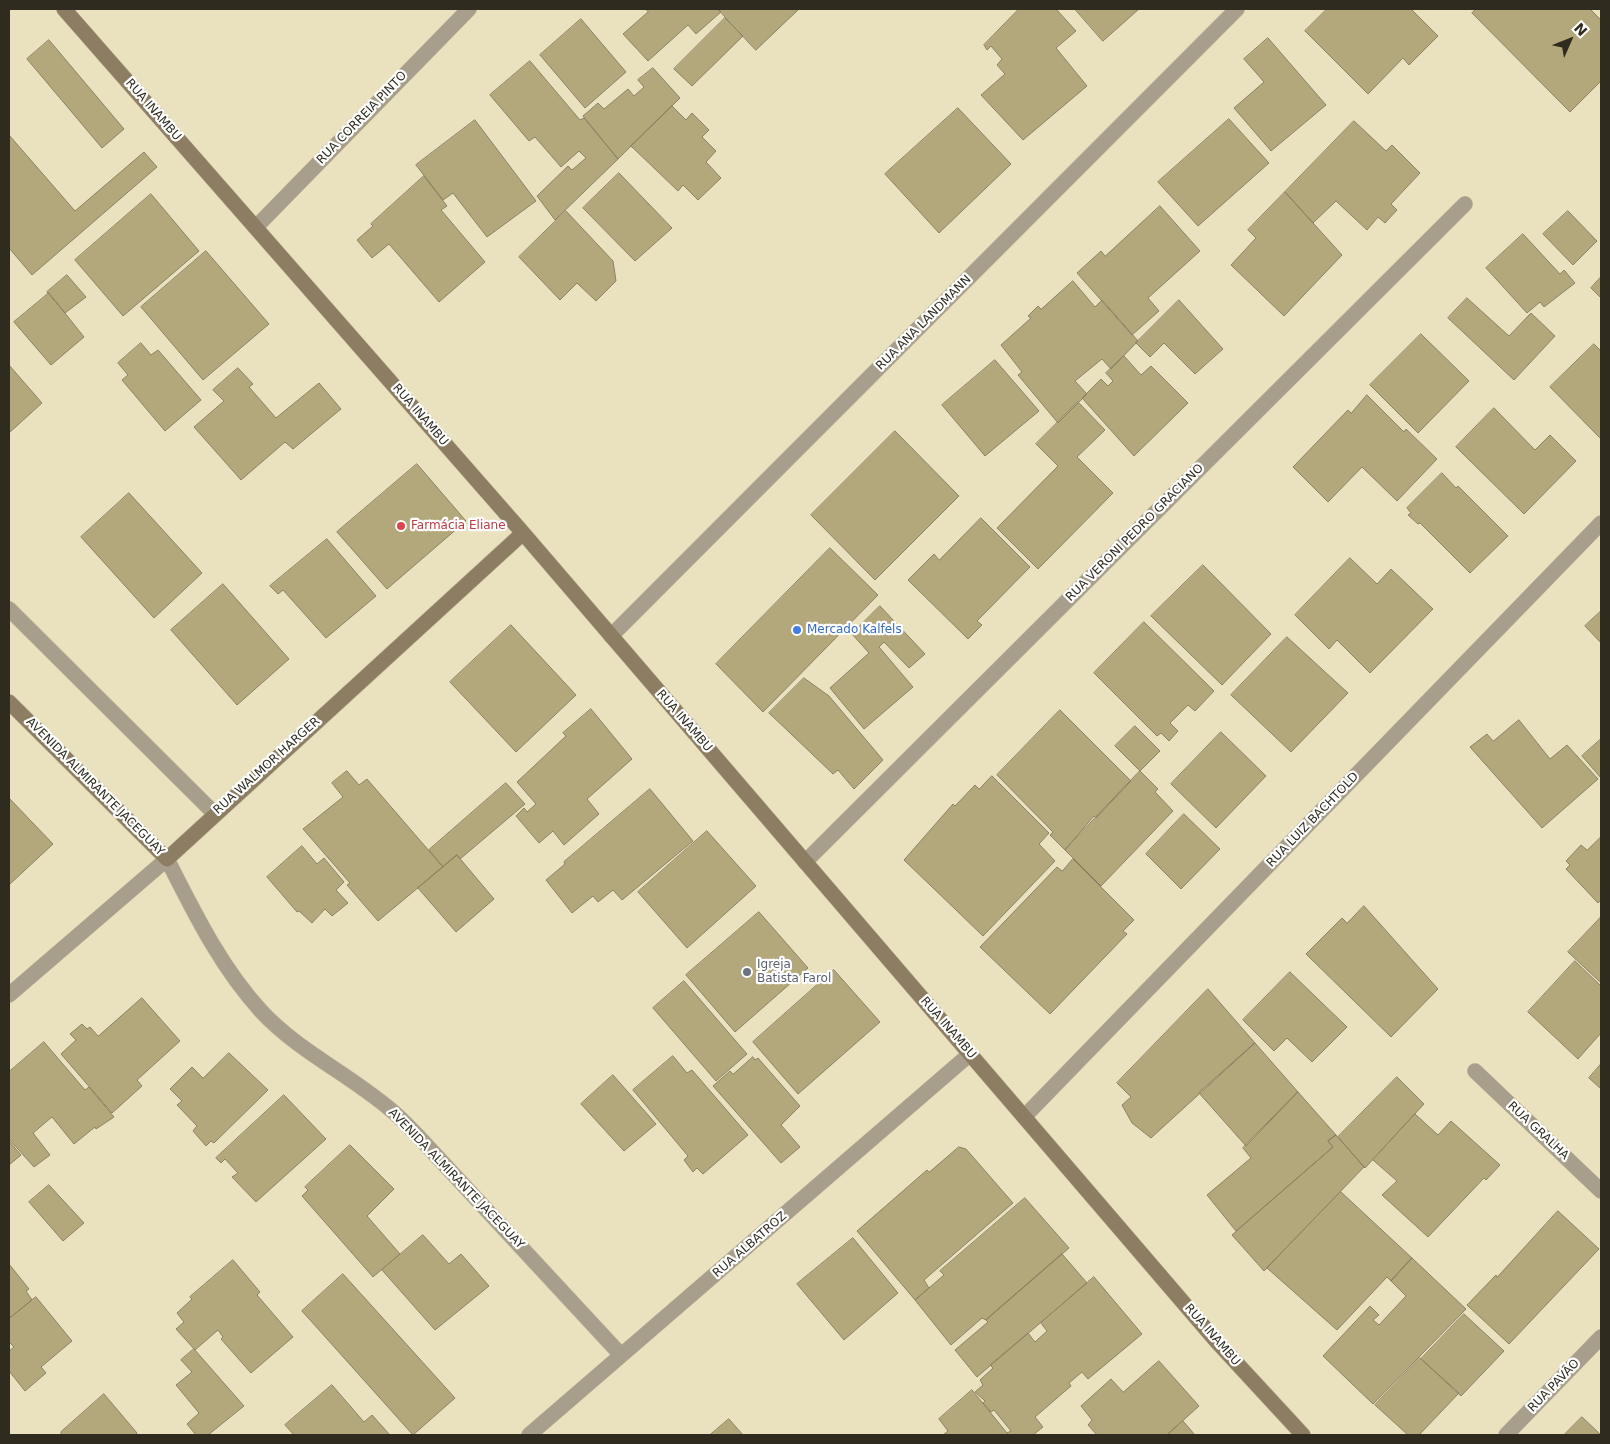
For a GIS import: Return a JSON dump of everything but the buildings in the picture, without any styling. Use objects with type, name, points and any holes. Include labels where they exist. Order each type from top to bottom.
[{"type":"main road","name":"RUA INAMBU","points":[[64,9],[522,533],[1218,1343],[1303,1435]]},
{"type":"main road","name":"RUA WALMOR HARGER","points":[[167,859],[522,533]]},
{"type":"main road","name":"AVENIDA ALMIRANTE JACEGUAY","points":[[9,702],[167,859]]},
{"type":"street","name":"RUA CORREIA PINTO","points":[[256,227],[469,9]]},
{"type":"street","name":"RUA ANA LANDMANN","points":[[611,636],[1237,9]]},
{"type":"street","name":"RUA VERONI PEDRO GRACIANO","points":[[804,862],[1465,204]]},
{"type":"street","name":"RUA LUIZ BACHTOLD","points":[[1024,1117],[1601,522]]},
{"type":"street","points":[[9,609],[215,814]]},
{"type":"street","name":"RUA WALMOR HARGER","points":[[9,995],[167,859]]},
{"type":"street","name":"AVENIDA ALMIRANTE JACEGUAY","points":[[167,859],[203,929],[228,970],[261,1011],[311,1054],[390,1109],[418,1136],[621,1355]]},
{"type":"street","name":"RUA ALBATROZ","points":[[529,1435],[970,1054]]},
{"type":"street","name":"RUA GRALHA","points":[[1475,1071],[1601,1191]]},
{"type":"street","name":"RUA PAVÃO","points":[[1506,1435],[1601,1337]]},
{"type":"place","name":"Farmácia Eliane","points":[[401,526]]},
{"type":"place","name":"Mercado Kalfels","points":[[797,630]]},
{"type":"place","name":"Igreja Batista Farol","points":[[747,972]]}]
